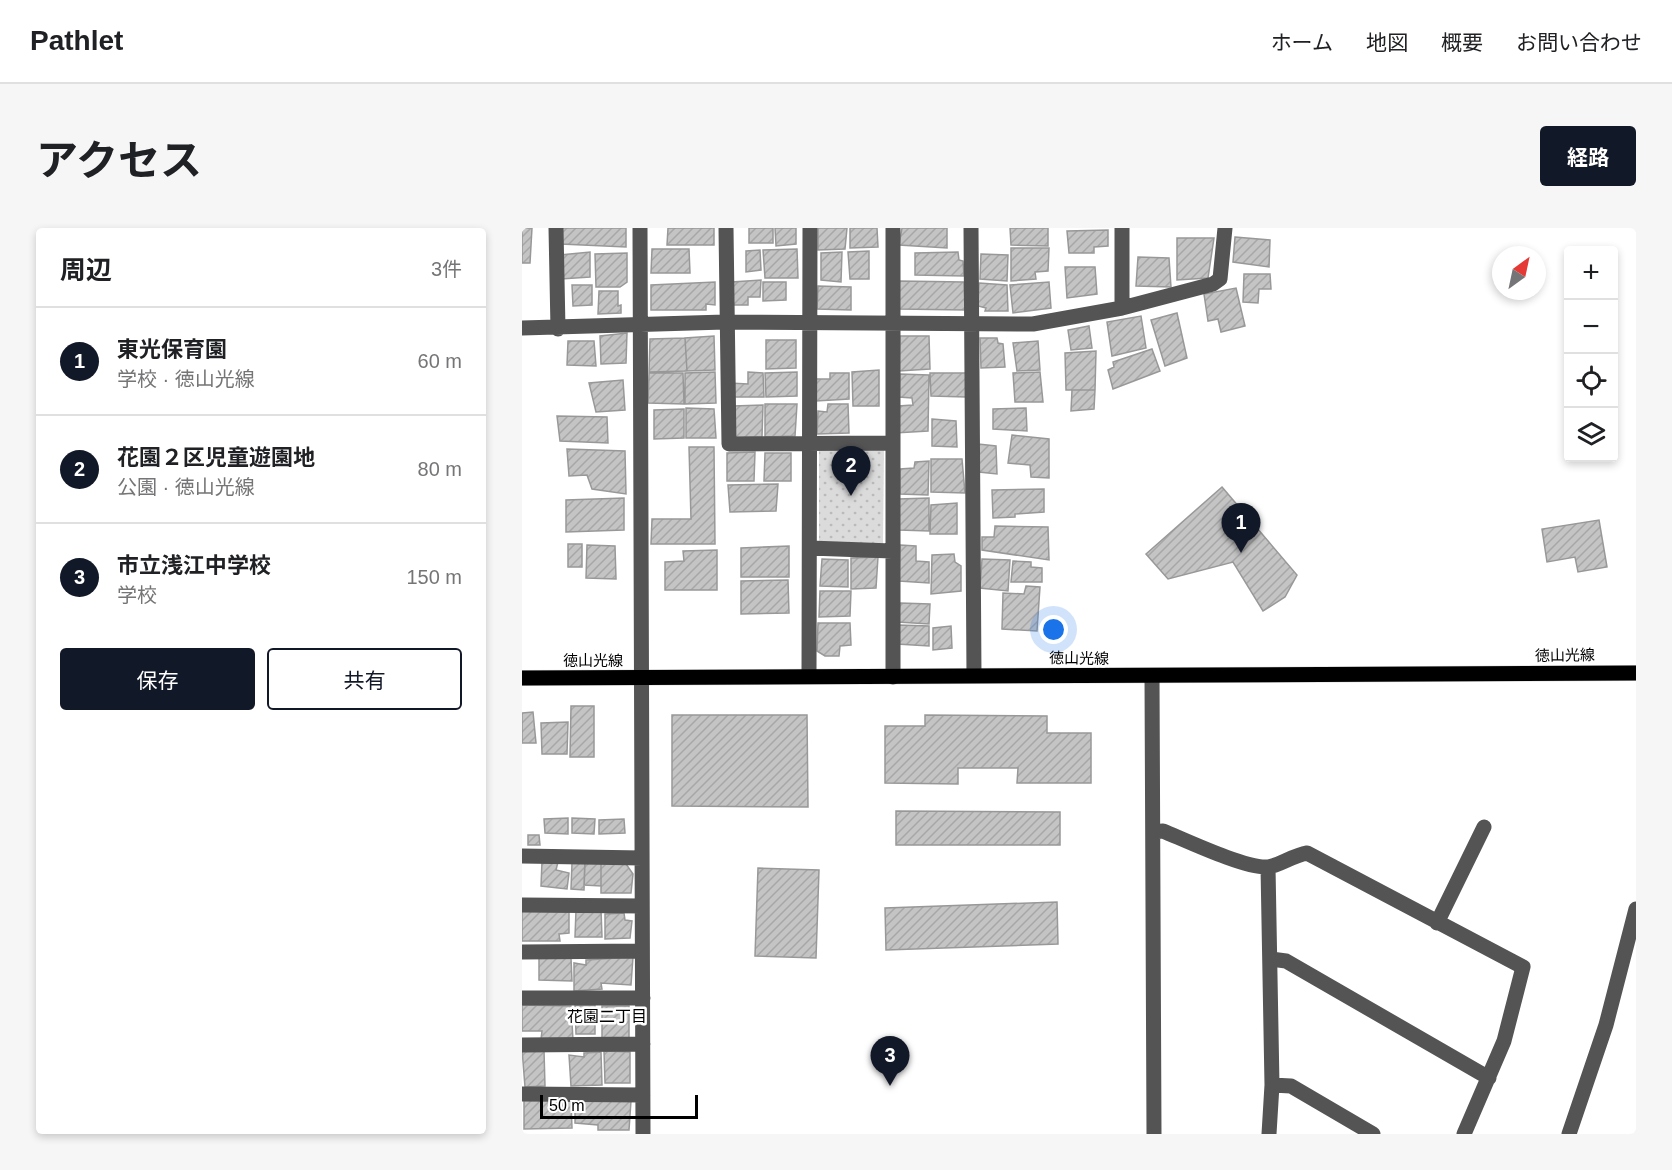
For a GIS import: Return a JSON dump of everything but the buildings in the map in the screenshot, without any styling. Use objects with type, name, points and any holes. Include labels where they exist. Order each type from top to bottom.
[{"type":"main road","name":"徳山光線","points":[[522,678],[974,675],[1152,677],[1636,673]]},
{"type":"street","points":[[556,228],[558,329]]},
{"type":"street","points":[[640,228],[643,1134]]},
{"type":"street","points":[[726,228],[725,322],[729,444],[810,441],[892,443]]},
{"type":"street","points":[[809,676],[810,228]]},
{"type":"street","points":[[893,228],[893,677]]},
{"type":"street","points":[[971,228],[974,675]]},
{"type":"street","points":[[1122,228],[1122,309]]},
{"type":"street","points":[[522,328],[558,329],[725,322],[1033,324],[1122,309],[1213,285],[1220,279],[1225,228]]},
{"type":"street","points":[[810,548],[892,550]]},
{"type":"street","points":[[1152,677],[1154,1134]]},
{"type":"street","points":[[1437,923],[1484,827]]},
{"type":"street","points":[[1153,832],[1163,831],[1228,857],[1268,867],[1292,856],[1307,853],[1523,968],[1504,1041],[1464,1134]]},
{"type":"street","points":[[522,856],[642,858]]},
{"type":"street","points":[[1268,867],[1272,1085],[1269,1134]]},
{"type":"street","points":[[522,905],[642,906]]},
{"type":"street","points":[[1569,1134],[1606,1025],[1636,909]]},
{"type":"street","points":[[522,952],[642,951]]},
{"type":"street","points":[[1271,959],[1286,961],[1489,1078]]},
{"type":"street","points":[[522,998],[643,998]]},
{"type":"street","points":[[522,1045],[643,1044]]},
{"type":"street","points":[[1272,1085],[1291,1086],[1373,1134]]},
{"type":"street","points":[[522,1094],[643,1095]]},
{"type":"shaded area","points":[[819,448],[884,449],[883,544],[819,543]]},
{"type":"place","name":"花園２区児童遊園地","points":[[851,496]]},
{"type":"place","name":"東光保育園","points":[[1241,553]]},
{"type":"place","name":"市立浅江中学校","points":[[890,1086]]},
{"type":"district","name":"花園二丁目","points":[[607,1016]]}]
